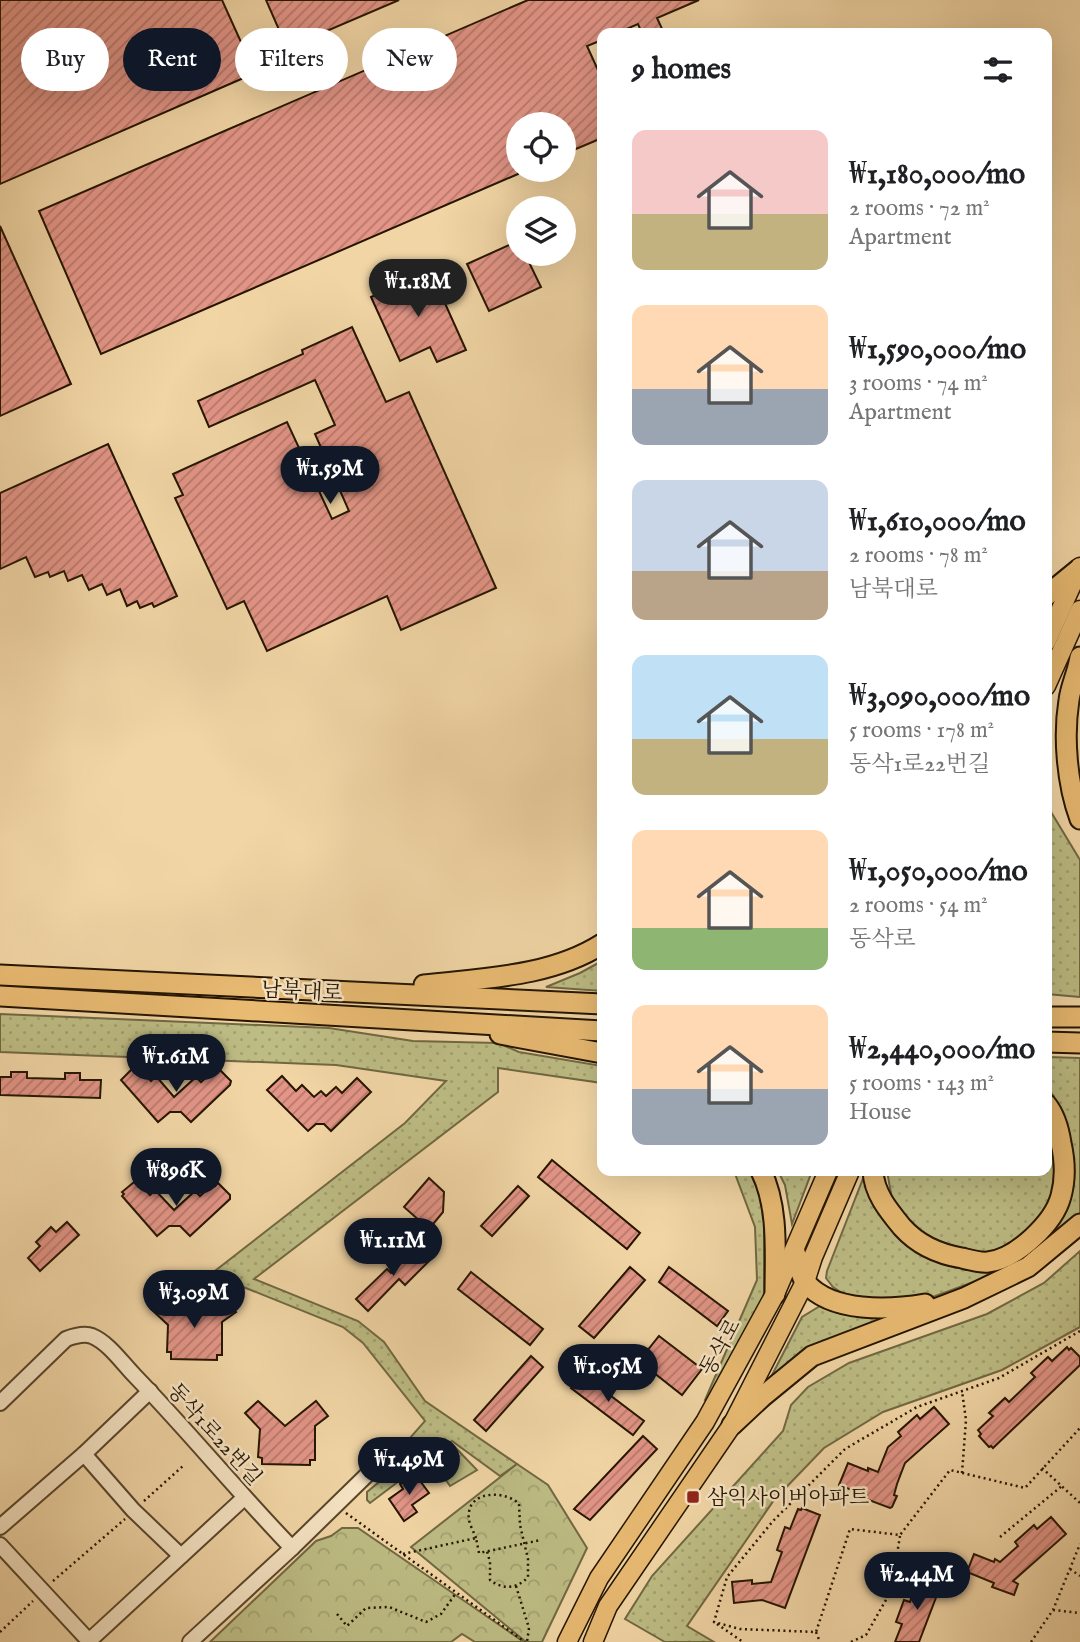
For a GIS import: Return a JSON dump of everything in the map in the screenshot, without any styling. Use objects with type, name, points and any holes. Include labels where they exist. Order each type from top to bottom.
[{"type":"highway","points":[[1052,591],[1080,568]]},
{"type":"highway","points":[[1080,657],[1069,700],[1067,758],[1073,799],[1080,820]]},
{"type":"highway","points":[[368,991],[504,978],[582,957],[597,947]]},
{"type":"highway","name":"남북대로","points":[[0,975],[597,1004]]},
{"type":"highway","name":"남북대로","points":[[0,996],[597,1031]]},
{"type":"highway","points":[[1052,1017],[1080,1017]]},
{"type":"highway","points":[[437,1021],[597,1052]]},
{"type":"highway","points":[[1052,1042],[1080,1043]]},
{"type":"highway","points":[[874,1176],[886,1208],[913,1239],[944,1255],[988,1262],[1004,1257],[1029,1242],[1048,1220],[1061,1198],[1065,1165],[1058,1128],[1052,1116]]},
{"type":"highway","points":[[764,1176],[768,1183],[775,1238],[775,1294]]},
{"type":"highway","points":[[732,1425],[812,1356],[964,1298],[1028,1267],[1080,1223]]},
{"type":"highway","points":[[795,1252],[806,1282],[828,1299],[873,1309],[909,1307],[964,1298]]},
{"type":"main road","points":[[1052,629],[1080,568]]},
{"type":"main road","points":[[1052,673],[1080,610]]},
{"type":"main road","name":"동삭로","points":[[567,1642],[599,1578],[705,1422],[775,1294],[826,1176]]},
{"type":"main road","points":[[593,1642],[608,1606],[732,1425],[806,1282],[813,1257],[848,1176]]},
{"type":"street","name":"동삭1로22번길","points":[[0,1403],[66,1339],[77,1335],[91,1335],[103,1343],[150,1391],[292,1548]]},
{"type":"street","points":[[0,1527],[84,1454],[150,1391]]},
{"type":"street","points":[[84,1454],[133,1510],[181,1556]]},
{"type":"street","points":[[190,1642],[376,1466]]},
{"type":"street","points":[[0,1545],[89,1641],[244,1498]]},
{"type":"path","points":[[714,1622],[727,1577],[773,1521],[845,1449],[917,1407],[999,1378],[1080,1331]]},
{"type":"path","points":[[962,1391],[966,1420],[962,1473]]},
{"type":"path","points":[[851,1642],[866,1635],[891,1591],[900,1535],[950,1470],[1025,1488],[1080,1428]]},
{"type":"path","points":[[139,1505],[183,1466]]},
{"type":"path","points":[[1042,1468],[1080,1503]]},
{"type":"path","points":[[1000,1537],[1062,1486]]},
{"type":"path","points":[[486,1551],[490,1562],[490,1580],[505,1588],[516,1586],[528,1577],[529,1570],[523,1544],[519,1504],[505,1494],[486,1496],[472,1503],[468,1512],[480,1553],[486,1551],[523,1544],[541,1540]]},
{"type":"path","points":[[346,1513],[526,1642],[529,1628],[516,1586]]},
{"type":"path","points":[[50,1584],[127,1517]]},
{"type":"path","points":[[820,1642],[816,1632],[850,1529],[900,1535]]},
{"type":"path","points":[[403,1554],[476,1538]]},
{"type":"path","points":[[1031,1642],[1053,1610],[1080,1544]]},
{"type":"path","points":[[1070,1570],[1080,1576]]},
{"type":"path","points":[[337,1614],[347,1626],[366,1608],[389,1607],[426,1622],[441,1614],[456,1593]]},
{"type":"path","points":[[0,1632],[38,1596]]},
{"type":"path","points":[[1053,1610],[1080,1613]]},
{"type":"path","points":[[714,1622],[740,1629],[816,1632]]},
{"type":"path","points":[[714,1622],[743,1642]]},
{"type":"green space","points":[[1052,814],[1080,860],[1080,997],[1052,994]]},
{"type":"green space","points":[[597,964],[597,991],[546,987]]},
{"type":"green space","points":[[0,1014],[329,1028],[413,1041],[498,1043],[519,1052],[597,1065],[597,1082],[498,1068],[498,1092],[254,1279],[358,1321],[384,1342],[425,1401],[517,1464],[500,1476],[452,1441],[370,1503],[367,1500],[367,1492],[396,1468],[396,1455],[388,1444],[403,1446],[425,1421],[363,1343],[343,1327],[211,1274],[405,1123],[446,1081],[336,1065],[0,1052]]},
{"type":"green space","points":[[1052,1057],[1080,1058],[1080,1213],[1033,1253],[987,1277],[922,1301],[848,1297],[833,1287],[826,1278],[864,1176],[870,1176],[936,1261],[956,1268],[988,1268],[1038,1243],[1068,1206],[1073,1160],[1061,1112],[1052,1094]]},
{"type":"green space","points":[[1052,1136],[1058,1153],[1055,1192],[1031,1233],[1002,1249],[979,1254],[950,1248],[921,1237],[892,1199],[888,1176],[1052,1176]]},
{"type":"green space","points":[[736,1176],[752,1176],[764,1205],[764,1293],[762,1304],[712,1401],[705,1400],[757,1280],[755,1227]]},
{"type":"green space","points":[[780,1176],[810,1176],[792,1224],[785,1185]]},
{"type":"green space","points":[[1080,1251],[1080,1327],[1002,1370],[883,1412],[824,1448],[774,1500],[687,1626],[714,1642],[665,1642],[625,1619],[652,1576],[783,1431],[791,1405],[808,1387],[849,1363],[987,1314],[1044,1283]]},
{"type":"green space","points":[[820,1306],[848,1314],[887,1317],[828,1340],[772,1375],[802,1317]]},
{"type":"green space","points":[[450,1442],[477,1470],[450,1486],[430,1457]]},
{"type":"green space","points":[[517,1464],[548,1485],[587,1548],[542,1642],[526,1642],[411,1547]]},
{"type":"green space","points":[[342,1528],[358,1528],[524,1642],[475,1642],[462,1634],[451,1642],[210,1642],[316,1541],[331,1536]]},
{"type":"building","points":[[0,0],[222,0],[235,29],[235,82],[221,88],[221,28],[123,28],[123,91],[214,91],[0,184]]},
{"type":"building","points":[[266,0],[399,0],[334,28],[278,28]]},
{"type":"building","points":[[528,0],[699,0],[657,18],[662,28],[640,28],[638,24],[629,28],[597,28],[597,42],[587,46],[597,68],[597,140],[576,149],[576,112],[506,112],[506,179],[101,354],[39,211],[317,91],[348,91],[348,78],[362,72],[362,91],[457,91],[457,31]]},
{"type":"building","points":[[0,226],[71,384],[0,416]]},
{"type":"building","points":[[506,246],[506,266],[531,266],[541,287],[489,311],[467,264]]},
{"type":"building","points":[[430,270],[466,350],[437,362],[430,347],[400,361],[371,297]]},
{"type":"building","points":[[352,327],[386,402],[409,392],[496,588],[401,630],[387,596],[267,651],[244,601],[227,609],[175,498],[183,495],[173,474],[287,422],[332,519],[349,511],[315,434],[335,425],[315,380],[209,427],[198,401],[303,354],[302,350]]},
{"type":"building","points":[[108,444],[177,596],[154,607],[152,603],[140,608],[137,601],[127,606],[120,589],[107,595],[102,584],[89,590],[82,575],[68,581],[64,571],[50,577],[48,572],[35,577],[26,557],[0,569],[0,493]]},
{"type":"building","points":[[134,1067],[137,1070],[139,1068],[151,1081],[156,1076],[174,1097],[196,1077],[201,1082],[214,1070],[216,1072],[219,1069],[231,1081],[191,1122],[181,1112],[170,1112],[158,1122],[121,1080]]},
{"type":"building","points":[[11,1072],[27,1072],[27,1078],[65,1079],[65,1073],[80,1073],[80,1080],[101,1080],[100,1098],[0,1095],[0,1077],[11,1077]]},
{"type":"building","points":[[282,1076],[296,1091],[302,1085],[314,1097],[321,1091],[326,1096],[336,1087],[342,1093],[357,1078],[371,1092],[331,1131],[324,1124],[316,1124],[308,1131],[267,1090]]},
{"type":"building","points":[[552,1160],[640,1233],[627,1249],[538,1177]]},
{"type":"building","points":[[429,1178],[444,1192],[443,1212],[429,1229],[404,1207]]},
{"type":"building","points":[[134,1182],[138,1182],[150,1195],[155,1190],[174,1210],[195,1191],[200,1196],[213,1184],[215,1186],[218,1183],[230,1195],[230,1199],[190,1236],[180,1226],[169,1226],[157,1236],[122,1196],[122,1192]]},
{"type":"building","points":[[518,1186],[529,1196],[492,1236],[481,1226]]},
{"type":"building","points":[[67,1222],[79,1235],[40,1271],[28,1258],[40,1246],[36,1242],[51,1227],[56,1232]]},
{"type":"building","points":[[417,1247],[430,1260],[405,1285],[399,1279],[368,1311],[356,1299],[387,1269],[391,1273]]},
{"type":"building","points":[[630,1267],[645,1280],[594,1338],[579,1326]]},
{"type":"building","points":[[669,1267],[728,1311],[717,1326],[659,1282]]},
{"type":"building","points":[[471,1272],[543,1329],[530,1345],[458,1289]]},
{"type":"building","points":[[166,1294],[193,1321],[224,1297],[236,1312],[222,1322],[222,1355],[217,1355],[217,1360],[171,1359],[171,1352],[167,1352],[168,1325],[151,1309]]},
{"type":"building","points":[[659,1336],[702,1369],[682,1395],[639,1361]]},
{"type":"building","points":[[1067,1347],[1080,1357],[1080,1365],[993,1448],[989,1447],[979,1436],[981,1434],[978,1430],[993,1416],[989,1413],[1005,1398],[1009,1402],[1035,1377],[1031,1373],[1048,1357],[1052,1361]]},
{"type":"building","points":[[531,1356],[543,1367],[486,1431],[474,1420]]},
{"type":"building","points":[[582,1374],[644,1421],[633,1435],[571,1388]]},
{"type":"building","points":[[258,1401],[285,1426],[316,1401],[328,1416],[315,1426],[315,1460],[310,1460],[310,1465],[262,1464],[262,1458],[258,1457],[260,1429],[245,1413]]},
{"type":"building","points":[[934,1407],[949,1424],[905,1463],[892,1507],[866,1499],[867,1496],[839,1485],[848,1463],[878,1472],[888,1447],[901,1436],[898,1432],[917,1415],[920,1419]]},
{"type":"building","points":[[643,1436],[657,1449],[590,1520],[574,1509]]},
{"type":"building","points":[[415,1474],[429,1493],[412,1505],[417,1512],[404,1521],[389,1499],[403,1489],[400,1484]]},
{"type":"building","points":[[798,1509],[820,1515],[785,1608],[762,1600],[734,1603],[732,1582],[771,1582],[782,1552],[777,1550],[785,1527],[790,1529]]},
{"type":"building","points":[[1051,1517],[1066,1534],[1013,1581],[1018,1584],[1014,1595],[992,1587],[994,1583],[967,1572],[974,1554],[1000,1562],[1018,1546],[1015,1542],[1034,1525],[1037,1529]]},
{"type":"building","points":[[917,1581],[940,1587],[919,1642],[895,1642],[902,1624],[896,1622],[904,1600],[910,1602]]},
{"type":"place","name":"삼익사이버아파트","points":[[693,1497]]}]
